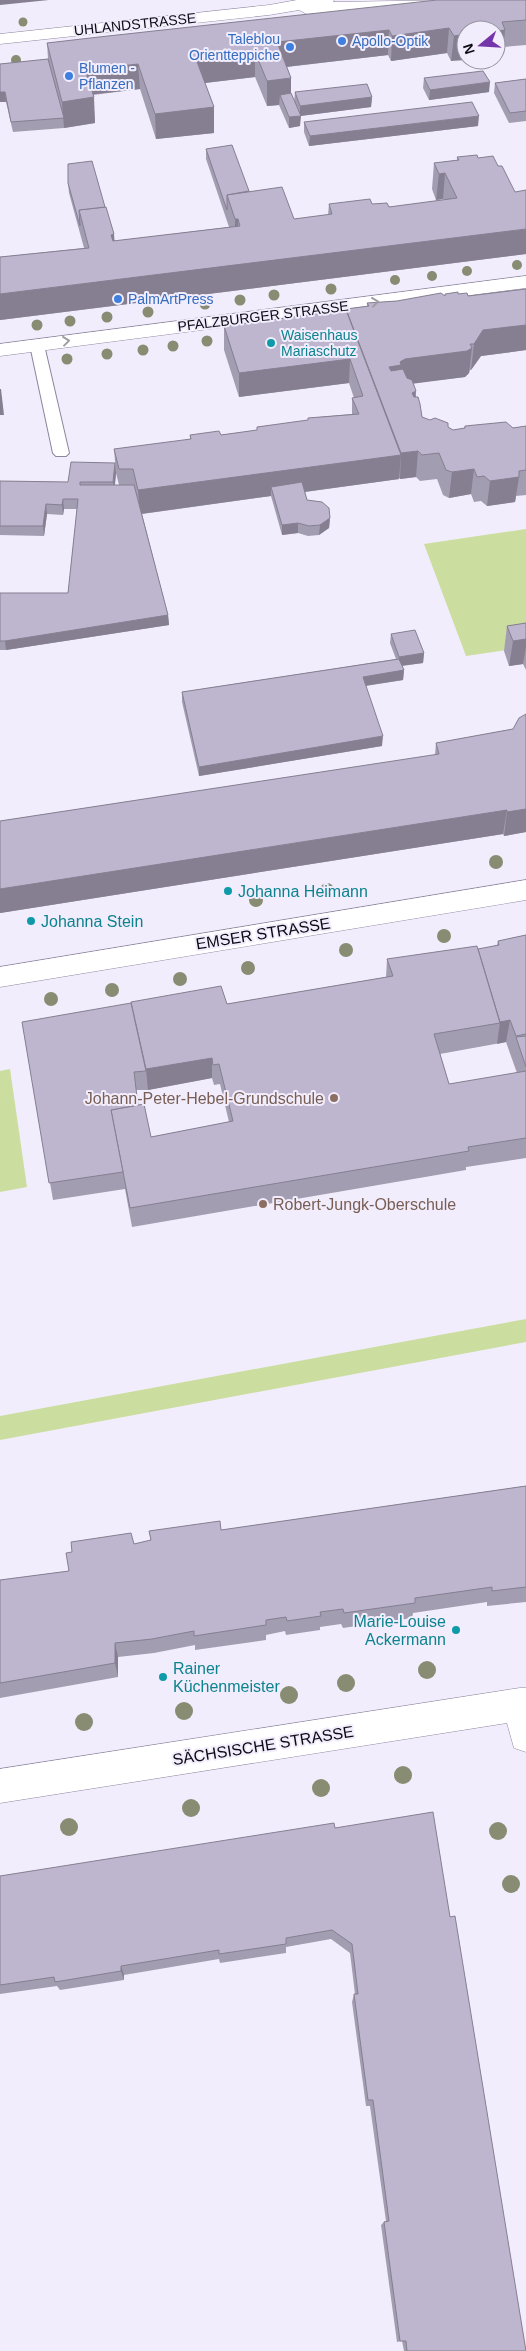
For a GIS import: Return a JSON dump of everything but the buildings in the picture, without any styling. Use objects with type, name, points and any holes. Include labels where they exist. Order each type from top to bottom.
[{"type":"street","name":"UHLANDSTRASSE","points":[[269,10],[326,0]]},
{"type":"street","name":"UHLANDSTRASSE","points":[[0,39],[269,10],[448,0]]},
{"type":"street","name":"PFALZBURGER STRASSE","points":[[0,350],[526,282]]},
{"type":"street","name":"EMSER STRASSE","points":[[0,977],[526,890]]},
{"type":"street","points":[[523,1704],[526,1736]]},
{"type":"street","name":"SÄCHSISCHE STRASSE","points":[[0,1786],[523,1704]]},
{"type":"lane","points":[[37,345],[61,453]]},
{"type":"green space","points":[[526,529],[526,647],[466,656],[424,544]]},
{"type":"green space","points":[[10,1069],[27,1187],[0,1192],[0,1071]]},
{"type":"green space","points":[[526,1319],[526,1342],[0,1440],[0,1416]]},
{"type":"place","name":"Apollo-Optik","points":[[342,41]]},
{"type":"place","name":"Taleblou Orientteppiche","points":[[290,47]]},
{"type":"place","name":"Blumen - Pflanzen","points":[[69,76]]},
{"type":"place","name":"PalmArtPress","points":[[118,299]]},
{"type":"place","name":"Waisenhaus Mariaschutz","points":[[271,343]]},
{"type":"place","name":"Johanna Heimann","points":[[228,891]]},
{"type":"place","name":"Johanna Stein","points":[[31,921]]},
{"type":"place","name":"Johann-Peter-Hebel-Grundschule","points":[[334,1098]]},
{"type":"place","name":"Robert-Jungk-Oberschule","points":[[263,1204]]},
{"type":"place","name":"Marie-Louise Ackermann","points":[[456,1630]]},
{"type":"place","name":"Rainer Küchenmeister","points":[[163,1677]]}]
